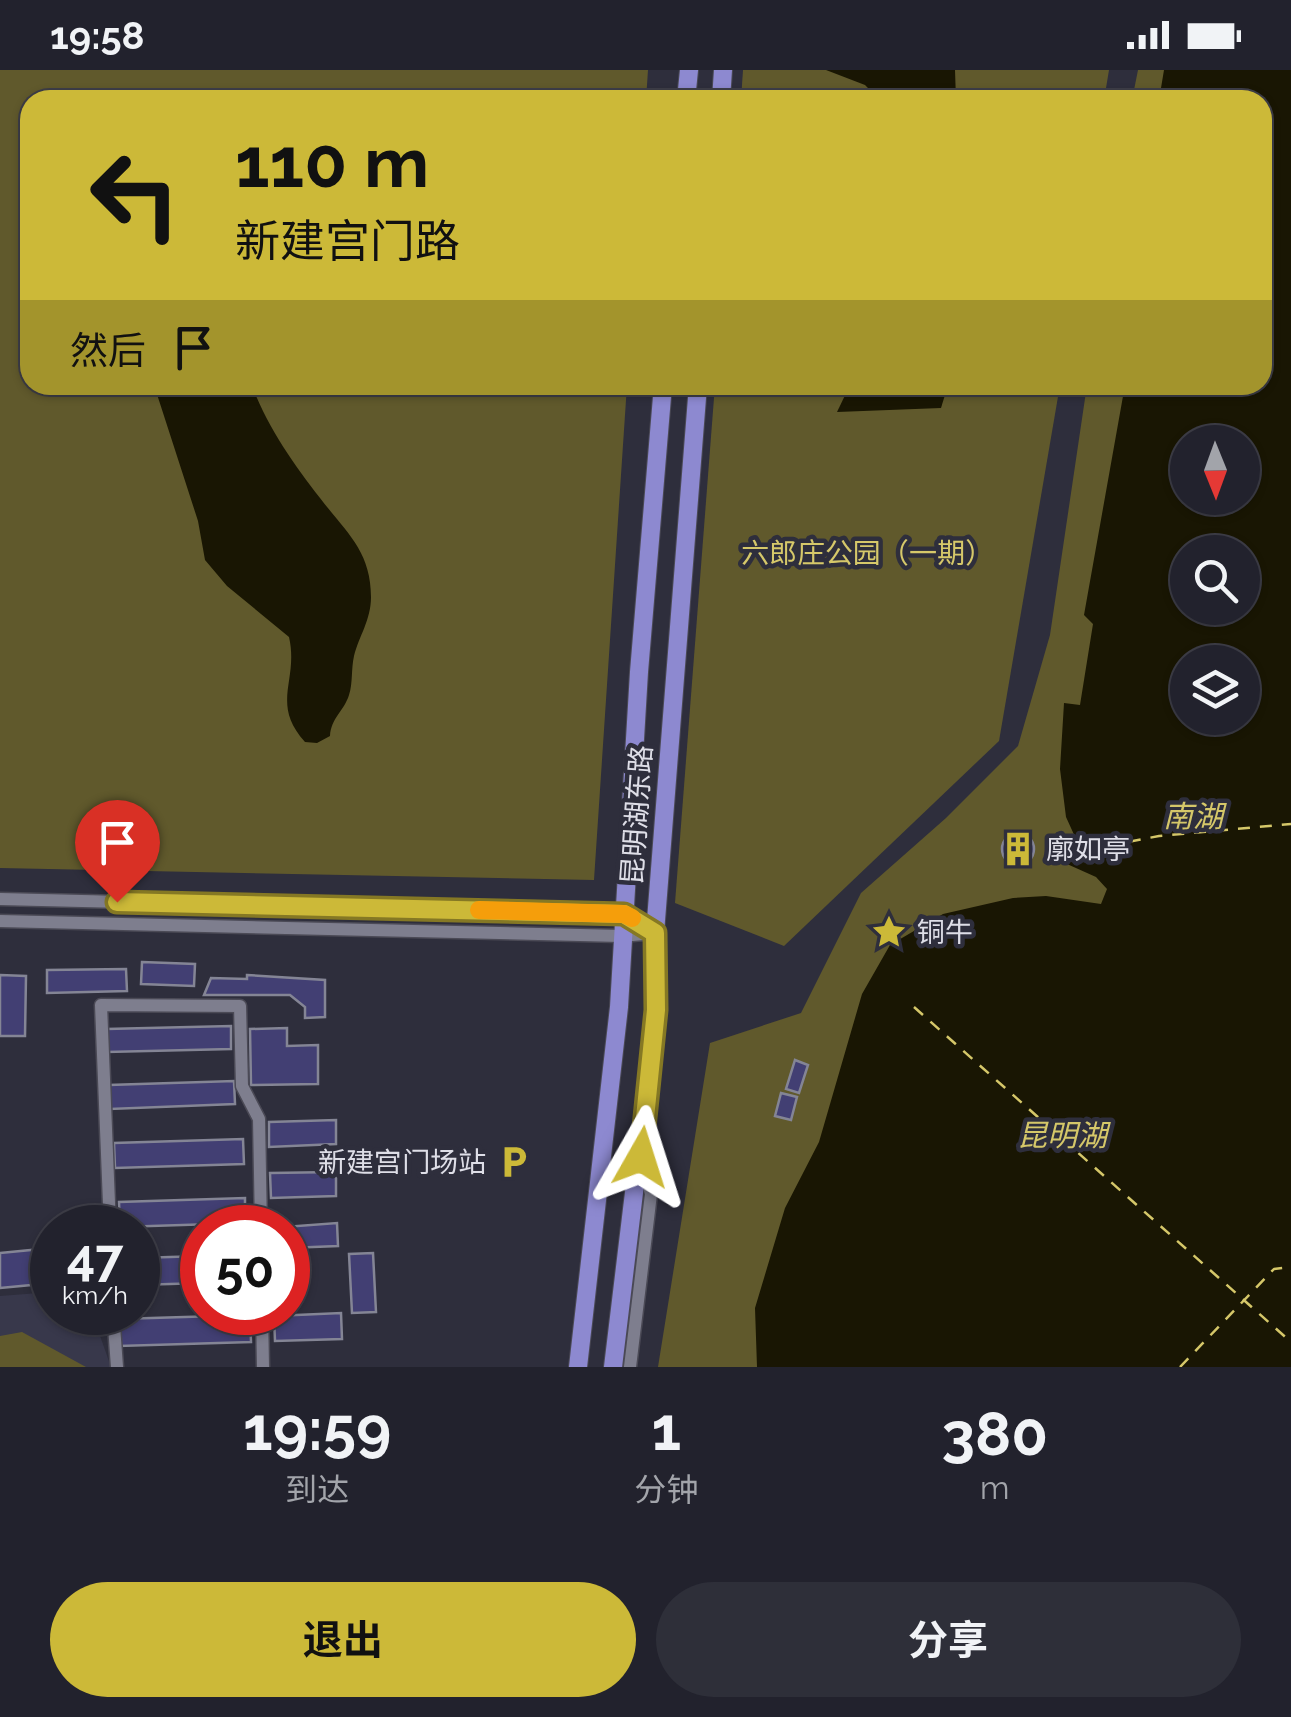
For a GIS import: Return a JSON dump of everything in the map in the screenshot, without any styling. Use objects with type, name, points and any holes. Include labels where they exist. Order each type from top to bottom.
[{"type":"main road","name":"昆明湖东路","points":[[578,1367],[620,1006],[661,395]]},
{"type":"main road","name":"昆明湖东路","points":[[612,1367],[641,1157],[656,1010],[655,933],[697,395]]},
{"type":"street","points":[[0,899],[624,914],[655,933]]},
{"type":"street","points":[[0,922],[622,936],[655,933]]},
{"type":"street","points":[[109,1205],[101,1005],[240,1006],[242,1086],[259,1119],[261,1205]]},
{"type":"street","points":[[630,1367],[651,1194],[641,1157]]},
{"type":"street","points":[[115,1335],[117,1367]]},
{"type":"street","points":[[262,1335],[263,1367]]},
{"type":"shaded area","points":[[30,1294],[30,1335],[100,1335],[111,1367],[0,1367],[0,1296]]},
{"type":"green space","points":[[0,70],[648,70],[647,90],[20,90],[20,395],[626,395],[594,880],[0,868]]},
{"type":"green space","points":[[743,70],[1109,70],[1106,90],[742,90]]},
{"type":"green space","points":[[1138,70],[1291,70],[1291,1367],[658,1367],[710,1043],[801,1013],[861,893],[946,818],[1018,746],[1050,635],[1086,395],[1272,395],[1272,90],[1134,90]]},
{"type":"green space","name":"六郎庄公园（一期）","points":[[714,395],[1058,395],[999,741],[784,946],[675,903]]},
{"type":"green space","points":[[22,1332],[86,1367],[0,1367],[0,1336]]},
{"type":"water","points":[[826,70],[955,70],[956,90],[870,90]]},
{"type":"water","name":"昆明湖","points":[[1164,70],[1291,70],[1291,1367],[757,1367],[755,1308],[785,1208],[819,1142],[862,994],[890,945],[943,914],[1013,898],[1046,896],[1101,904],[1107,889],[1096,877],[1067,864],[1063,849],[1076,839],[1066,817],[1060,769],[1064,703],[1080,705],[1093,624],[1084,615],[1123,395],[1272,395],[1272,90],[1161,90]]},
{"type":"water","points":[[157,395],[256,395],[281,443],[348,532],[367,567],[369,613],[354,656],[347,701],[330,736],[317,743],[305,742],[295,728],[287,703],[289,637],[227,586],[205,560],[198,521]]},
{"type":"water","points":[[845,395],[945,395],[941,408],[837,412]]},
{"type":"building","name":"廓如亭","points":[[1018,833],[1030,837],[1034,849],[1030,861],[1018,865],[1006,861],[1002,849],[1006,837]]},
{"type":"building","points":[[142,962],[195,964],[194,986],[141,984]]},
{"type":"building","points":[[126,969],[127,991],[47,993],[47,970]]},
{"type":"building","points":[[0,975],[26,976],[25,1036],[0,1036]]},
{"type":"building","points":[[247,975],[325,980],[325,1017],[305,1018],[305,1007],[290,995],[204,995],[211,978],[247,979]]},
{"type":"building","points":[[231,1026],[231,1049],[107,1052],[107,1029]]},
{"type":"building","points":[[287,1028],[287,1046],[318,1045],[318,1084],[251,1085],[250,1029]]},
{"type":"building","points":[[795,1060],[808,1065],[799,1093],[786,1089]]},
{"type":"building","points":[[234,1081],[235,1104],[110,1109],[109,1085]]},
{"type":"building","points":[[781,1093],[797,1097],[791,1120],[775,1116]]},
{"type":"building","points":[[336,1120],[336,1144],[269,1147],[269,1122]]},
{"type":"building","points":[[243,1139],[244,1164],[115,1168],[114,1143]]},
{"type":"building","points":[[336,1172],[336,1196],[271,1198],[270,1173]]},
{"type":"building","points":[[245,1198],[245,1205],[180,1205],[180,1225],[160,1226],[160,1205],[119,1202]]},
{"type":"building","points":[[337,1223],[338,1246],[310,1247],[310,1225]]},
{"type":"building","points":[[30,1250],[30,1285],[0,1288],[0,1253]]},
{"type":"building","points":[[373,1253],[376,1312],[352,1313],[349,1254]]},
{"type":"building","points":[[160,1257],[180,1257],[180,1284],[160,1284]]},
{"type":"building","points":[[341,1313],[342,1339],[275,1341],[275,1335],[310,1335],[310,1314]]},
{"type":"building","points":[[180,1317],[180,1335],[251,1335],[251,1342],[119,1346],[119,1335],[160,1335],[160,1318]]},
{"type":"ferry route","points":[[1064,854],[1159,836],[1291,824]]},
{"type":"ferry route","points":[[914,1007],[1291,1342]]},
{"type":"ferry route","points":[[1180,1367],[1274,1269],[1291,1267]]},
{"type":"slow traffic","points":[[479,910],[624,914],[632,918]]},
{"type":"place","name":"廓如亭","points":[[1018,849]]},
{"type":"place","name":"铜牛","points":[[889,932]]},
{"type":"place","name":"新建宫门场站","points":[[514,1162]]},
{"type":"route","points":[[117,902],[624,914],[655,933],[656,1010],[641,1157]]},
{"type":"water label","name":"南湖","points":[[1193,816]]}]
